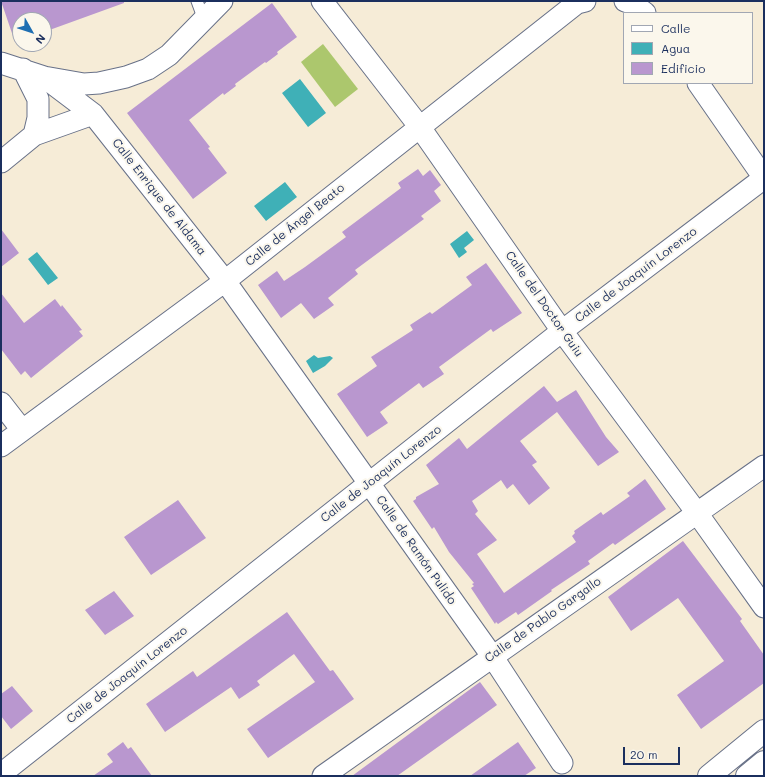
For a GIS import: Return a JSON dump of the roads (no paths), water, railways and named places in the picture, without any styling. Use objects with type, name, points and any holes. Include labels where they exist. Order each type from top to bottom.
[{"type":"main road","points":[[709,776],[764,731]]},
{"type":"main road","points":[[747,776],[764,762]]},
{"type":"street","points":[[1,63],[44,77],[84,84],[99,83],[126,77],[148,68],[169,55],[222,1]]},
{"type":"street","name":"Calle del Doctor Guiu","points":[[322,1],[419,126],[562,331],[697,513],[764,608]]},
{"type":"street","name":"Calle de Ángel Beato","points":[[1,446],[225,281],[419,126],[577,3],[584,1]]},
{"type":"street","points":[[625,1],[633,4],[644,12]]},
{"type":"street","points":[[23,69],[38,99],[38,118],[34,135]]},
{"type":"street","name":"Calle Enrique de Aldama","points":[[44,77],[93,114],[225,281]]},
{"type":"street","points":[[1,162],[34,135],[93,114],[94,99],[99,83]]},
{"type":"street","points":[[699,84],[764,178]]},
{"type":"street","name":"Calle de Joaquín Lorenzo","points":[[1,774],[562,331],[764,178]]},
{"type":"street","name":"Calle de Ramón Pulido","points":[[225,281],[492,656],[562,763]]},
{"type":"street","points":[[1,403],[22,430]]},
{"type":"street","name":"Calle de Pablo Gargallo","points":[[323,776],[764,466]]},
{"type":"lane","points":[[197,1],[204,20]]},
{"type":"water","points":[[300,79],[326,113],[308,127],[282,93]]},
{"type":"water","points":[[285,182],[297,197],[266,221],[254,206]]},
{"type":"water","points":[[467,231],[474,240],[464,248],[467,252],[459,258],[450,244]]},
{"type":"water","points":[[37,252],[58,278],[48,285],[28,259]]},
{"type":"water","points":[[314,355],[318,358],[330,356],[333,358],[325,366],[313,373],[306,361]]}]
